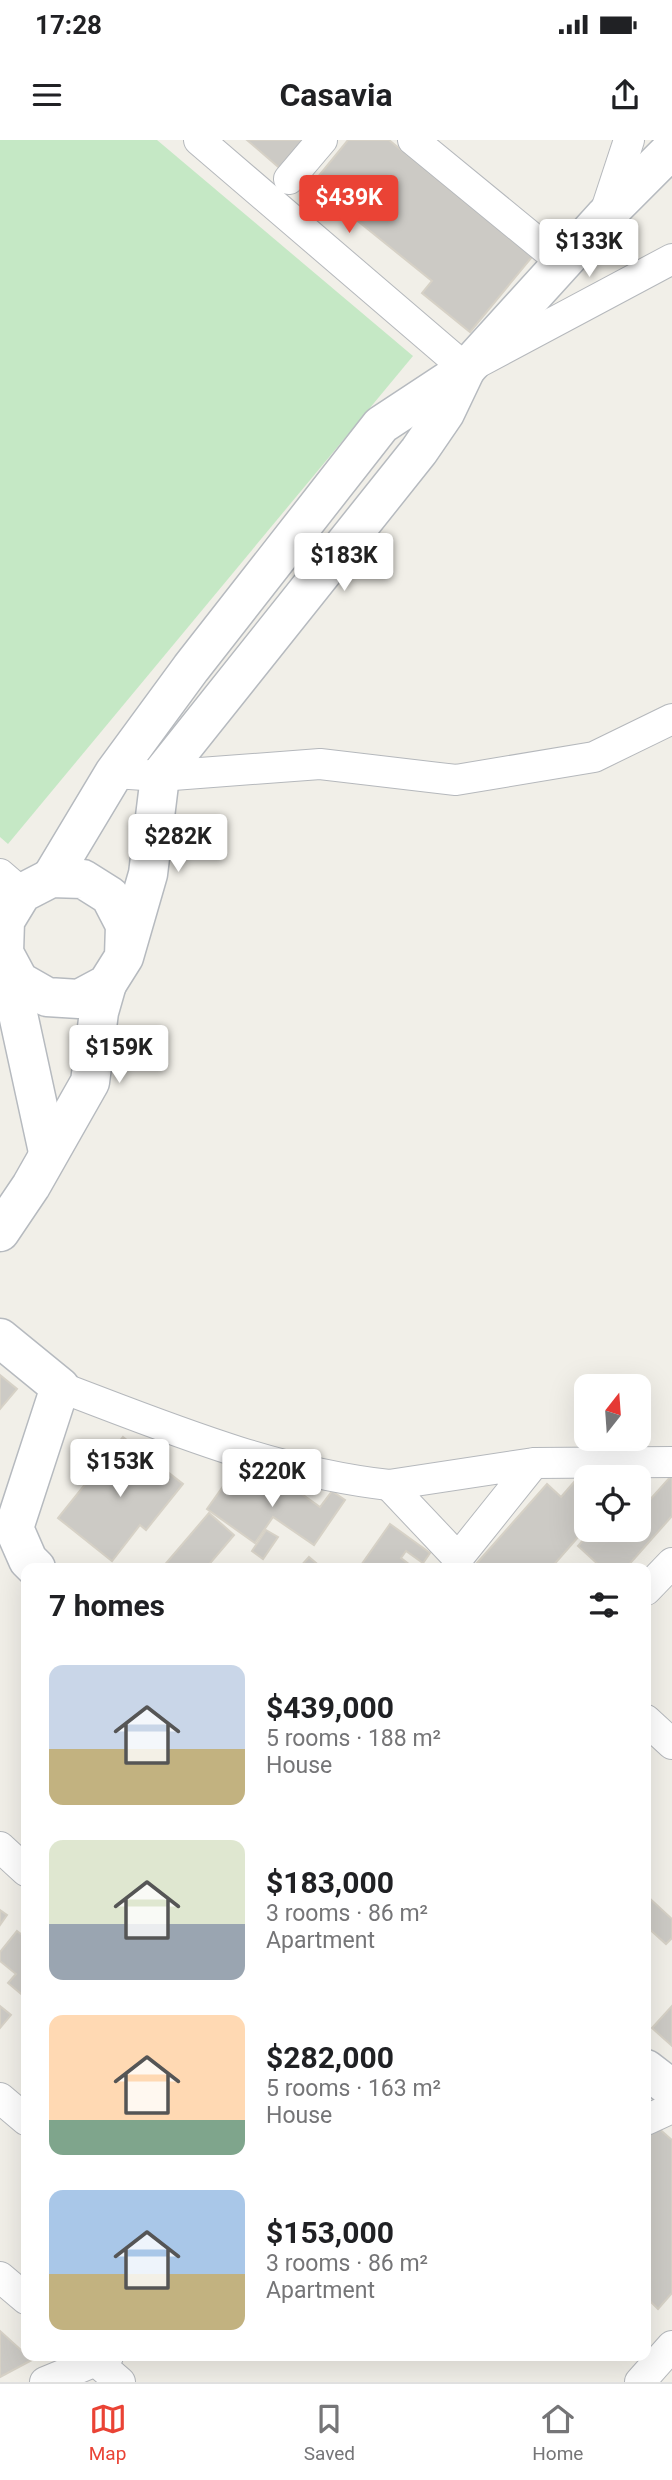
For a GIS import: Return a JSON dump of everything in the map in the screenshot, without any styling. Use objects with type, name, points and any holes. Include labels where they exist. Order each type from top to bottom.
[{"type":"main road","points":[[14,906],[83,879],[110,896],[125,925],[116,970],[79,999],[47,997],[19,981],[14,906],[191,668],[381,425],[466,369],[604,217],[672,149]]},
{"type":"main road","points":[[0,1232],[31,1186],[90,1082],[99,1012],[148,874],[160,776],[419,451],[445,413],[466,369]]},
{"type":"main road","points":[[14,906],[48,1152]]},
{"type":"main road","points":[[0,1338],[60,1387],[7,1538],[31,1563]]},
{"type":"main road","points":[[651,2073],[672,2089]]},
{"type":"street","points":[[199,140],[466,369],[672,259]]},
{"type":"street","points":[[289,179],[322,140]]},
{"type":"street","points":[[413,140],[563,263]]},
{"type":"street","points":[[604,217],[628,140]]},
{"type":"street","points":[[114,773],[160,776],[320,764],[456,779],[593,757],[672,719]]},
{"type":"street","points":[[60,1387],[241,1455],[347,1480],[389,1485],[534,1463],[672,1462]]},
{"type":"street","points":[[389,1485],[464,1563],[534,1463]]},
{"type":"street","points":[[651,1585],[672,1563]]},
{"type":"street","points":[[651,1725],[672,1744]]},
{"type":"street","points":[[0,1847],[21,1866]]},
{"type":"street","points":[[0,2098],[21,2116]]},
{"type":"street","points":[[651,2118],[672,2108]]},
{"type":"street","points":[[0,2277],[21,2296]]},
{"type":"street","points":[[640,2382],[672,2346]]},
{"type":"street","points":[[45,2382],[90,2361]]},
{"type":"street","points":[[102,2361],[120,2382]]},
{"type":"green space","points":[[0,140],[157,140],[413,356],[8,844],[0,837]]},
{"type":"building","points":[[247,140],[309,140],[283,171]]},
{"type":"building","points":[[348,140],[389,140],[532,257],[470,332],[422,293],[432,281],[312,184]]},
{"type":"building","points":[[0,1375],[17,1389],[0,1409]]},
{"type":"building","points":[[123,1437],[183,1484],[146,1530],[140,1525],[112,1561],[58,1518]]},
{"type":"building","points":[[234,1471],[267,1494],[278,1477],[320,1507],[332,1491],[345,1500],[314,1545],[273,1517],[255,1543],[207,1509]]},
{"type":"building","points":[[672,1475],[672,1516],[651,1540],[651,1499]]},
{"type":"building","points":[[574,1482],[574,1542],[555,1563],[477,1563],[547,1484],[561,1497]]},
{"type":"building","points":[[209,1513],[234,1535],[210,1563],[166,1563]]},
{"type":"building","points":[[390,1524],[430,1553],[423,1563],[406,1551],[401,1558],[408,1563],[363,1563]]},
{"type":"building","points":[[266,1530],[278,1537],[263,1559],[252,1551]]},
{"type":"building","points":[[582,1542],[649,1542],[630,1563],[597,1563],[578,1546]]},
{"type":"building","points":[[309,1557],[316,1563],[304,1563]]},
{"type":"building","points":[[651,1900],[672,1919],[672,1938],[666,1944],[651,1930]]},
{"type":"building","points":[[0,1910],[7,1915],[0,1925]]},
{"type":"building","points":[[17,1931],[21,1934],[21,1994],[8,1983],[16,1974],[0,1961],[0,1952]]},
{"type":"building","points":[[0,2006],[11,2015],[0,2028]]},
{"type":"building","points":[[672,2006],[672,2046],[652,2028]]},
{"type":"building","points":[[651,2122],[672,2140],[672,2293],[658,2309],[651,2302]]},
{"type":"building","points":[[0,2331],[21,2350],[21,2361],[30,2361],[0,2377]]}]
